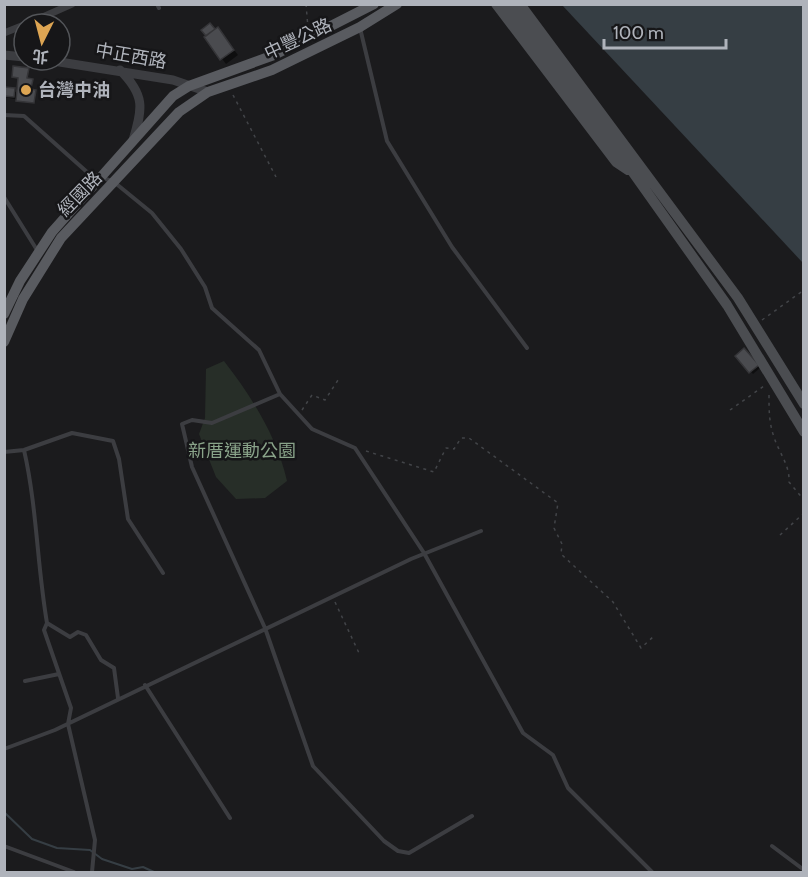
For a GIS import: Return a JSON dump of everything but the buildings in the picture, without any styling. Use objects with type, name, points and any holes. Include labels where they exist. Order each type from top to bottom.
[{"type":"main road","name":"中豐公路","points":[[189,86],[277,54],[374,4]]},
{"type":"main road","name":"中豐公路","points":[[208,92],[282,65],[360,27],[397,4]]},
{"type":"main road","points":[[496,4],[616,162],[637,169]]},
{"type":"main road","points":[[508,4],[637,169],[755,326],[804,404]]},
{"type":"main road","points":[[520,4],[637,169],[727,305],[804,432]]},
{"type":"main road","points":[[277,54],[282,65]]},
{"type":"main road","name":"經國路","points":[[4,314],[38,251],[52,232],[173,96],[189,86]]},
{"type":"main road","name":"經國路","points":[[4,342],[23,299],[61,238],[179,112],[208,92]]},
{"type":"street","points":[[54,12],[72,4]]},
{"type":"street","name":"中正西路","points":[[72,64],[172,80],[208,92]]},
{"type":"street","points":[[120,70],[136,86],[142,111],[132,144]]},
{"type":"lane","points":[[360,27],[387,141],[452,247],[527,348]]},
{"type":"lane","points":[[4,115],[24,116],[87,172],[114,182],[152,213],[181,249],[205,287],[212,308],[259,350],[280,394],[312,429],[355,448],[424,554],[523,733],[553,755],[568,788],[652,873]]},
{"type":"lane","points":[[4,197],[38,251]]},
{"type":"lane","points":[[280,394],[212,423],[192,420],[182,424],[192,467],[265,628],[313,766],[384,841],[398,851],[410,853],[472,816]]},
{"type":"lane","points":[[4,453],[24,450],[72,433],[113,441],[119,459],[128,519],[163,573]]},
{"type":"lane","points":[[24,450],[33,487],[36,550],[47,623],[44,630],[71,708],[68,724],[95,840],[92,873]]},
{"type":"lane","points":[[4,749],[68,724],[332,596],[481,531]]},
{"type":"lane","points":[[47,623],[70,637],[78,632],[86,635],[101,660],[114,668],[118,698]]},
{"type":"lane","points":[[26,681],[59,674]]},
{"type":"lane","points":[[145,685],[230,818]]},
{"type":"lane","points":[[4,846],[74,873]]},
{"type":"lane","points":[[772,846],[804,870]]},
{"type":"path","points":[[306,4],[308,38]]},
{"type":"path","points":[[228,86],[276,177]]},
{"type":"path","points":[[755,326],[804,290]]},
{"type":"path","points":[[298,414],[312,395],[325,400],[340,377]]},
{"type":"path","points":[[730,410],[771,381]]},
{"type":"path","points":[[771,381],[769,414],[774,439],[790,471],[789,482],[804,500]]},
{"type":"path","points":[[355,448],[434,472],[446,448],[454,448],[461,438],[469,438],[558,502],[554,528],[562,544],[561,554],[613,602],[641,648],[654,636]]},
{"type":"path","points":[[780,535],[804,513]]},
{"type":"path","points":[[332,596],[359,653]]},
{"type":"green space","name":"新厝運動公園","points":[[224,361],[262,418],[283,465],[287,481],[265,498],[236,499],[216,477],[199,434],[205,418],[206,369]]},
{"type":"shaded area","points":[[562,5],[803,5],[803,263]]},
{"type":"waterway","points":[[4,812],[32,839],[57,848],[90,850],[102,859],[132,869],[143,867],[154,872]]},
{"type":"place","name":"台灣中油","points":[[26,90]]}]
